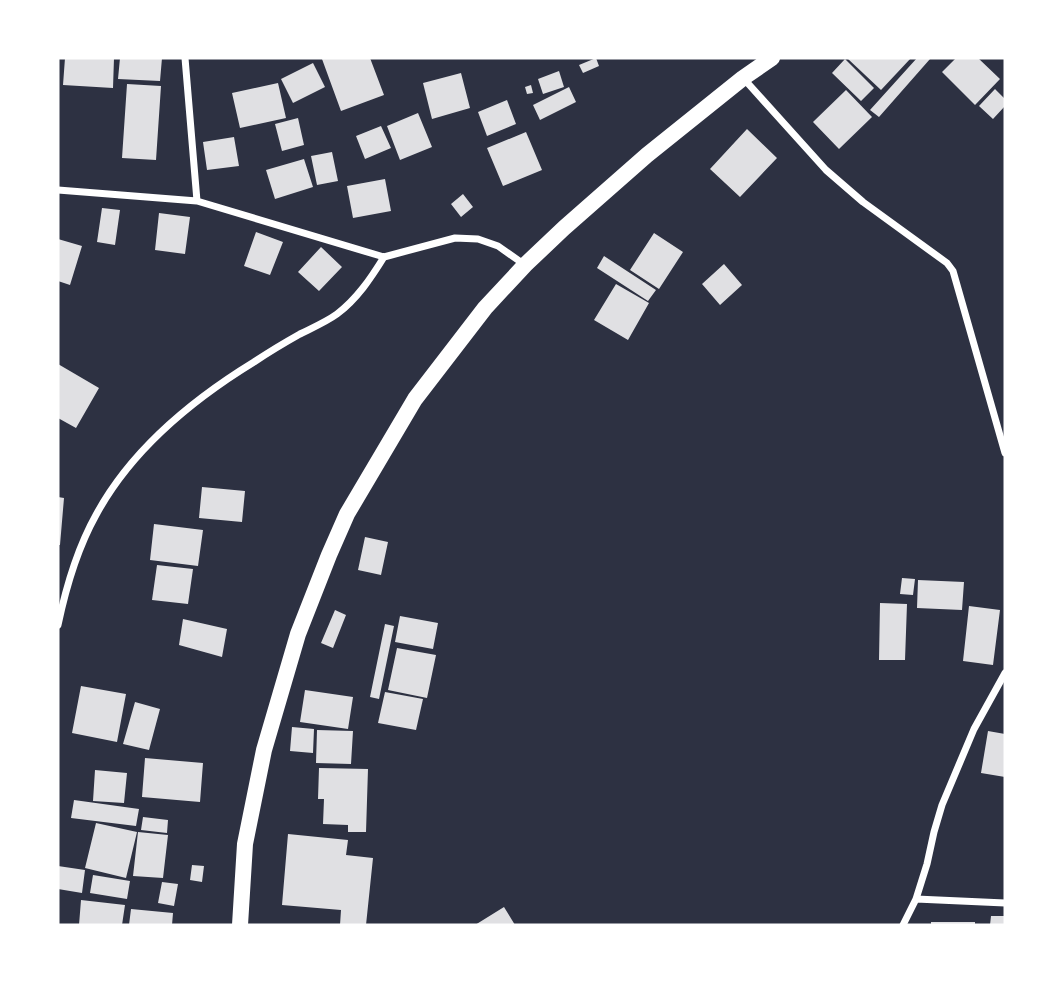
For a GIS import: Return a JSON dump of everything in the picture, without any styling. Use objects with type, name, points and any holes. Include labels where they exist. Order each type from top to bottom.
[{"type":"main road","points":[[240,925],[245,844],[264,750],[298,634],[347,514],[415,399],[485,308],[564,228],[647,155],[772,58]]},
{"type":"street","points":[[186,58],[197,201]]},
{"type":"street","points":[[743,78],[826,170],[863,202],[947,263],[953,271],[1005,453]]},
{"type":"street","points":[[58,190],[197,201],[384,257],[456,238],[478,239],[498,246],[526,265]]},
{"type":"street","points":[[58,625],[78,552],[96,515],[120,476],[157,435],[193,405],[236,373],[337,314],[370,279],[384,257]]},
{"type":"street","points":[[903,925],[916,898],[942,805],[974,729],[1005,673]]},
{"type":"street","points":[[916,898],[1005,903]]},
{"type":"building","points":[[65,58],[114,58],[113,88],[63,85]]},
{"type":"building","points":[[120,58],[162,58],[160,81],[118,79]]},
{"type":"building","points":[[370,58],[384,95],[341,111],[322,59]]},
{"type":"building","points":[[596,58],[599,66],[583,73],[579,65]]},
{"type":"building","points":[[847,58],[911,58],[881,90]]},
{"type":"building","points":[[917,58],[930,59],[879,117],[870,110]]},
{"type":"building","points":[[956,58],[978,58],[1000,79],[975,105],[942,72]]},
{"type":"building","points":[[845,59],[874,88],[861,101],[832,73]]},
{"type":"building","points":[[313,63],[325,87],[293,103],[281,79]]},
{"type":"building","points":[[559,71],[564,87],[543,94],[538,79]]},
{"type":"building","points":[[461,73],[470,108],[432,119],[423,83]]},
{"type":"building","points":[[278,83],[286,118],[240,128],[232,93]]},
{"type":"building","points":[[127,84],[161,86],[156,160],[122,158]]},
{"type":"building","points":[[531,85],[533,93],[527,94],[525,87]]},
{"type":"building","points":[[569,87],[576,102],[540,120],[533,105]]},
{"type":"building","points":[[995,89],[1005,99],[1005,106],[993,119],[979,106]]},
{"type":"building","points":[[846,90],[872,117],[839,149],[813,122]]},
{"type":"building","points":[[507,100],[516,124],[487,136],[478,112]]},
{"type":"building","points":[[418,113],[432,147],[400,160],[387,126]]},
{"type":"building","points":[[298,118],[304,145],[282,151],[275,124]]},
{"type":"building","points":[[381,126],[391,148],[365,159],[356,136]]},
{"type":"building","points":[[747,129],[777,158],[740,197],[710,169]]},
{"type":"building","points":[[526,132],[542,170],[503,186],[487,148]]},
{"type":"building","points":[[234,137],[239,166],[207,170],[203,142]]},
{"type":"building","points":[[332,152],[338,181],[317,185],[311,156]]},
{"type":"building","points":[[304,159],[313,187],[275,199],[266,170]]},
{"type":"building","points":[[385,179],[391,211],[353,218],[347,186]]},
{"type":"building","points":[[463,194],[473,207],[461,217],[451,204]]},
{"type":"building","points":[[102,208],[120,210],[115,245],[97,242]]},
{"type":"building","points":[[159,213],[190,217],[185,254],[155,250]]},
{"type":"building","points":[[256,232],[283,242],[270,275],[244,266]]},
{"type":"building","points":[[654,233],[683,252],[659,289],[630,270]]},
{"type":"building","points":[[58,239],[82,246],[70,285],[58,281]]},
{"type":"building","points":[[321,247],[342,267],[319,291],[298,272]]},
{"type":"building","points":[[604,256],[656,290],[648,301],[597,268]]},
{"type":"building","points":[[724,264],[742,285],[720,305],[702,284]]},
{"type":"building","points":[[616,284],[649,303],[628,340],[594,320]]},
{"type":"building","points":[[58,364],[99,388],[76,428],[58,418]]},
{"type":"building","points":[[202,487],[245,491],[242,522],[199,518]]},
{"type":"building","points":[[58,497],[64,498],[60,545],[58,545]]},
{"type":"building","points":[[154,524],[203,530],[198,566],[150,560]]},
{"type":"building","points":[[365,537],[388,542],[381,575],[358,570]]},
{"type":"building","points":[[157,565],[193,569],[188,604],[152,600]]},
{"type":"building","points":[[902,578],[915,579],[913,595],[900,594]]},
{"type":"building","points":[[918,580],[964,582],[962,610],[917,608]]},
{"type":"building","points":[[880,603],[907,604],[905,660],[879,660]]},
{"type":"building","points":[[969,606],[1000,610],[993,665],[963,661]]},
{"type":"building","points":[[335,610],[346,615],[333,648],[321,643]]},
{"type":"building","points":[[400,616],[438,623],[433,649],[395,642]]},
{"type":"building","points":[[183,619],[227,629],[222,657],[179,645]]},
{"type":"building","points":[[385,624],[394,626],[379,699],[370,697]]},
{"type":"building","points":[[397,648],[436,655],[427,698],[388,690]]},
{"type":"building","points":[[81,686],[126,694],[117,742],[72,733]]},
{"type":"building","points":[[305,690],[353,697],[348,729],[300,722]]},
{"type":"building","points":[[385,692],[423,699],[416,730],[378,723]]},
{"type":"building","points":[[135,702],[160,709],[149,750],[123,744]]},
{"type":"building","points":[[292,727],[314,729],[313,753],[290,751]]},
{"type":"building","points":[[317,730],[353,731],[351,764],[316,763]]},
{"type":"building","points":[[988,731],[1005,734],[1005,777],[981,773]]},
{"type":"building","points":[[145,758],[203,763],[200,802],[142,797]]},
{"type":"building","points":[[319,768],[368,769],[366,832],[348,832],[348,825],[323,824],[324,799],[318,799]]},
{"type":"building","points":[[95,770],[127,773],[124,803],[93,801]]},
{"type":"building","points":[[74,800],[139,809],[136,826],[71,818]]},
{"type":"building","points":[[143,817],[168,820],[167,833],[141,830]]},
{"type":"building","points":[[96,823],[137,832],[126,878],[85,868]]},
{"type":"building","points":[[138,832],[168,835],[163,878],[133,876]]},
{"type":"building","points":[[288,834],[348,840],[346,855],[373,858],[366,925],[340,925],[341,910],[282,905]]},
{"type":"building","points":[[192,865],[204,866],[202,882],[190,880]]},
{"type":"building","points":[[58,866],[85,870],[82,893],[58,889]]},
{"type":"building","points":[[93,875],[130,881],[127,899],[90,893]]},
{"type":"building","points":[[162,882],[178,884],[174,906],[158,903]]},
{"type":"building","points":[[81,900],[125,905],[122,925],[79,925]]},
{"type":"building","points":[[504,907],[515,925],[475,925]]},
{"type":"building","points":[[131,909],[173,913],[172,925],[129,925]]},
{"type":"building","points":[[991,916],[1005,916],[1005,925],[990,925]]},
{"type":"building","points":[[931,922],[975,922],[975,925],[931,925]]}]
